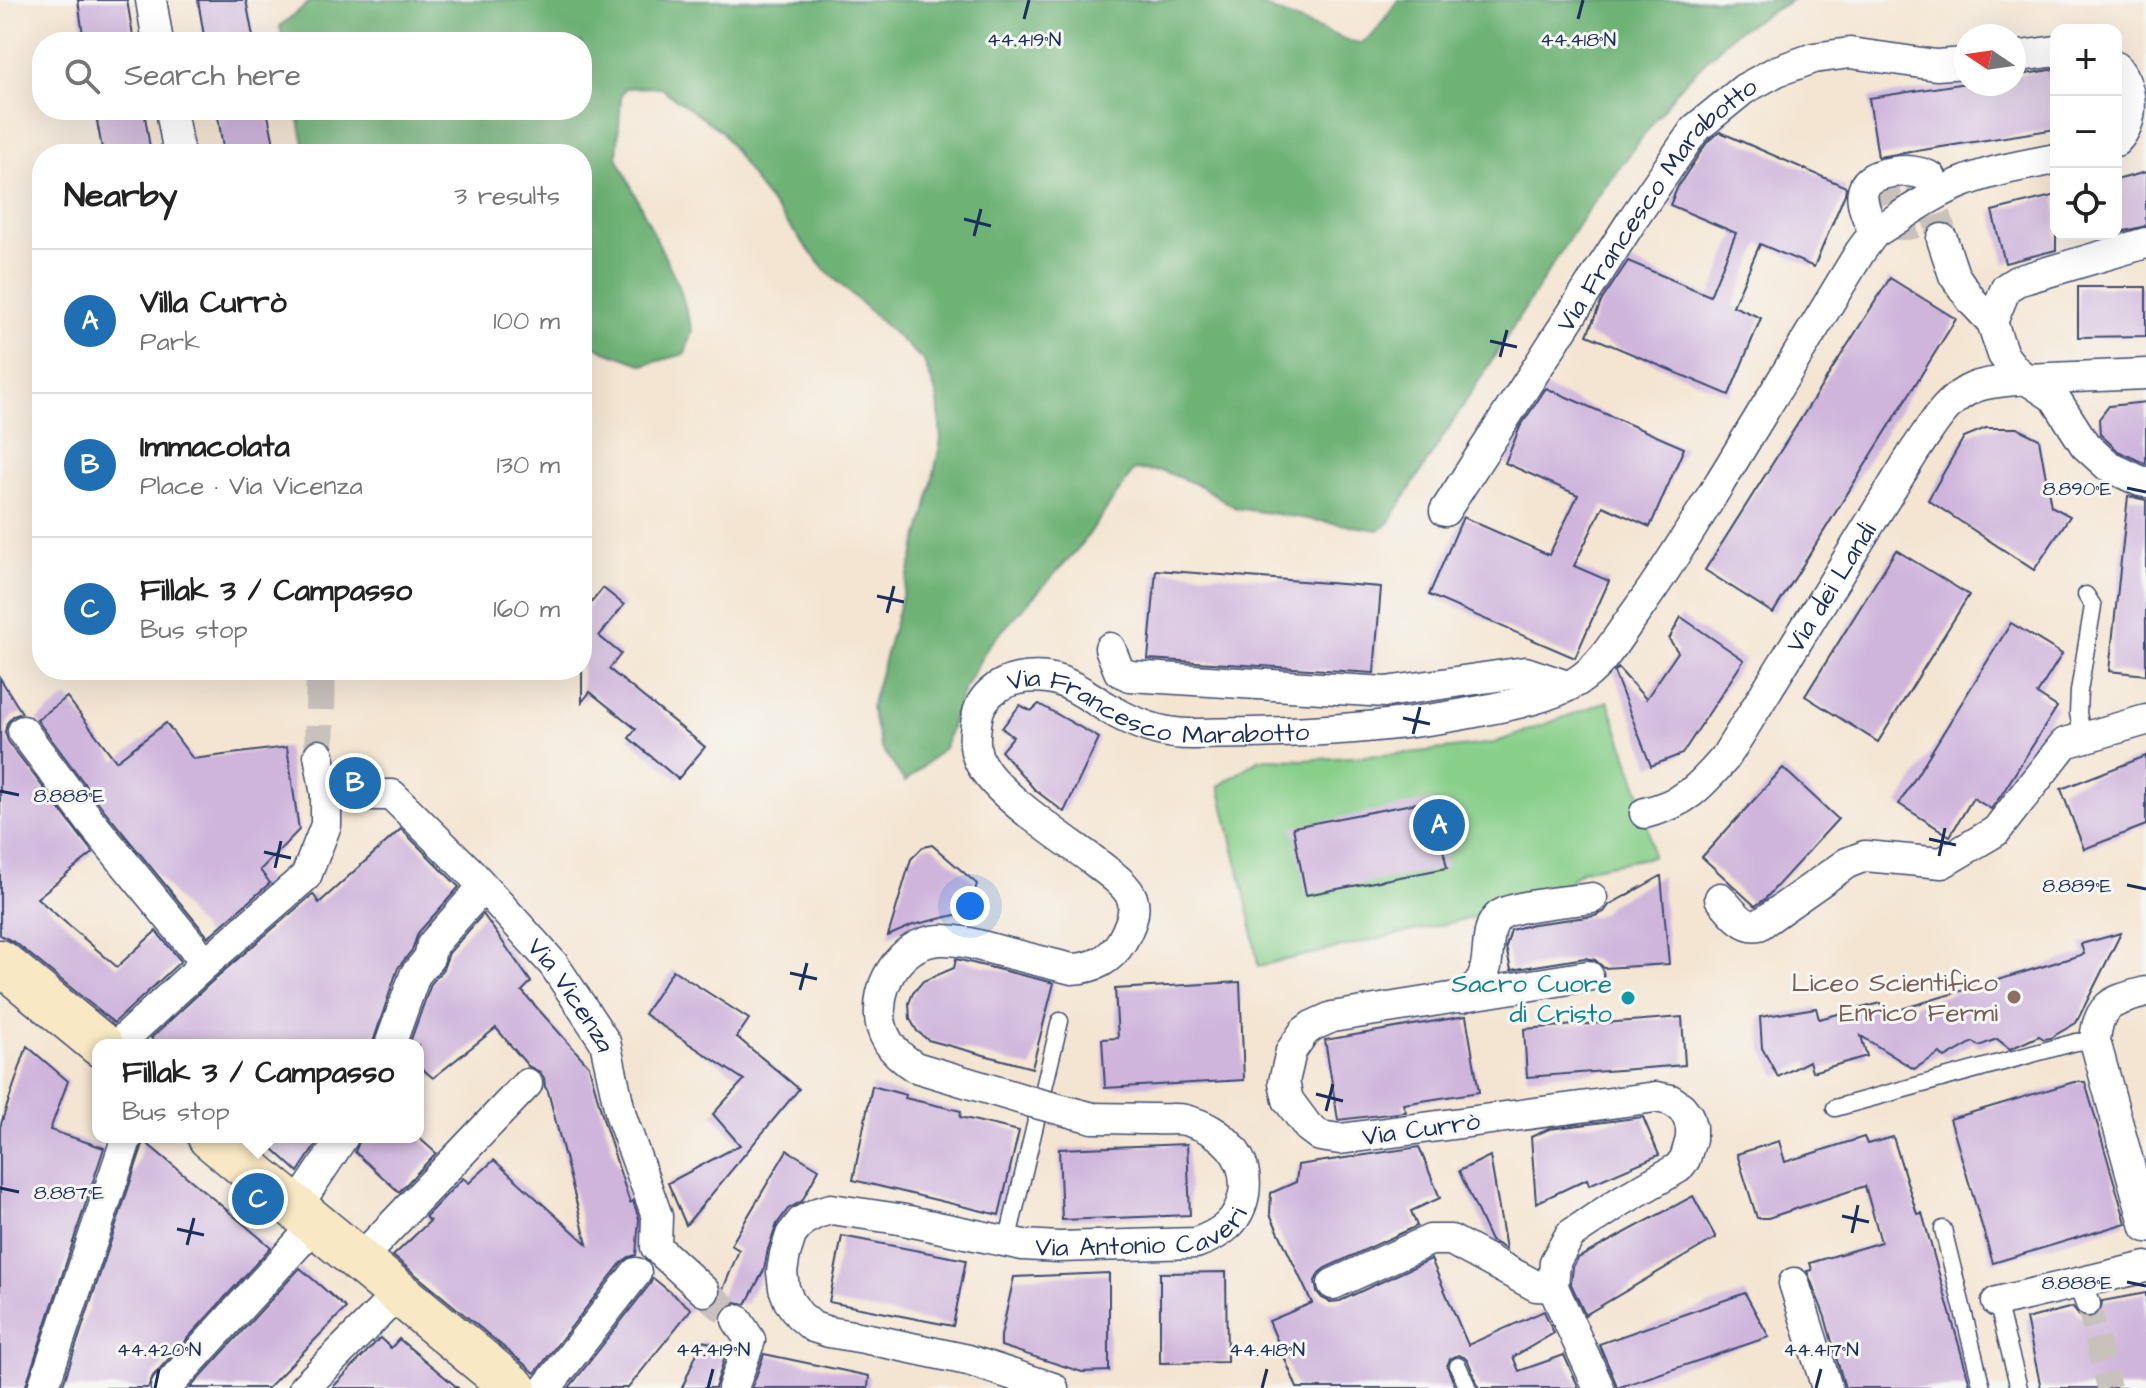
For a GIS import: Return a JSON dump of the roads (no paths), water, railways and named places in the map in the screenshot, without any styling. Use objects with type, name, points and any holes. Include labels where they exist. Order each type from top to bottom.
[{"type":"main road","points":[[0,962],[94,1039]]},
{"type":"main road","points":[[217,1143],[514,1388]]},
{"type":"street","points":[[151,0],[156,32]]},
{"type":"street","points":[[2026,55],[2050,52]]},
{"type":"street","name":"Via Francesco Marabotto","points":[[1445,511],[1633,219],[1695,129],[1744,89],[1777,71],[1814,58],[1850,53],[1936,65],[1954,64]]},
{"type":"street","points":[[2122,76],[2130,97],[2130,115],[2122,134]]},
{"type":"street","points":[[173,120],[177,144]]},
{"type":"street","name":"Via Francesco Marabotto","points":[[1107,871],[1004,793],[987,775],[977,756],[974,733],[978,708],[988,694],[1016,679],[1051,678],[1067,682],[1124,717],[1175,734],[1271,733],[1371,727],[1459,715],[1522,703],[1581,679],[1596,666],[1657,585],[1874,233],[1968,180],[2050,160]]},
{"type":"street","points":[[1874,233],[1861,194],[1871,177],[1909,170],[1931,177]]},
{"type":"street","points":[[1942,239],[1954,275],[1992,322],[2003,355],[2015,370],[2055,398],[2085,445],[2108,466],[2146,482]]},
{"type":"street","points":[[1992,322],[2006,288],[2017,281],[2146,243]]},
{"type":"street","name":"Via dei Landi","points":[[1645,813],[1667,807],[1697,790],[1725,758],[1914,452],[1954,400],[1973,388],[1991,383],[2146,374]]},
{"type":"street","name":"Via Francesco Marabotto","points":[[1110,648],[1119,671],[1130,676],[1386,692],[1525,672],[1567,686]]},
{"type":"street","points":[[1720,898],[1752,927],[1847,863],[1865,856],[1942,863],[1996,831],[2065,743],[2146,720]]},
{"type":"street","points":[[23,731],[90,821],[206,963]]},
{"type":"street","points":[[124,1039],[306,876],[326,825],[326,795],[319,755]]},
{"type":"street","name":"Via Vicenza","points":[[326,795],[392,795],[483,887],[554,965],[605,1042],[621,1116],[657,1216],[656,1247],[704,1291]]},
{"type":"street","name":"Via Antonio Caveri","points":[[1053,1388],[968,1360],[813,1327],[794,1308],[784,1288],[782,1272],[791,1235],[802,1221],[831,1209],[899,1219],[1007,1242],[1059,1247],[1196,1243],[1216,1236],[1228,1227],[1239,1212],[1245,1173],[1231,1145],[1219,1134],[1185,1120],[1093,1118],[1032,1102],[915,1067],[904,1060],[883,1034],[879,1018],[880,999],[886,978],[897,962],[915,948],[940,940],[971,943],[1072,969],[1087,968],[1108,958],[1117,949],[1130,925],[1134,902],[1128,891],[1107,871]]},
{"type":"street","points":[[392,1039],[415,975],[429,958],[432,945],[483,887]]},
{"type":"street","points":[[1463,997],[1481,980],[1492,924],[1500,914],[1592,898]]},
{"type":"street","name":"Via Currò","points":[[1553,1287],[1555,1262],[1570,1235],[1678,1168],[1685,1159],[1691,1127],[1681,1107],[1671,1100],[1656,1097],[1340,1139],[1320,1136],[1308,1127],[1288,1100],[1284,1082],[1291,1051],[1304,1032],[1332,1017],[1588,976]]},
{"type":"street","points":[[2134,995],[2105,1006],[2099,1018],[2095,1041],[2146,1227]]},
{"type":"street","points":[[359,1260],[527,1084]]},
{"type":"street","points":[[43,1388],[125,1143]]},
{"type":"street","points":[[166,1388],[306,1216],[340,1143]]},
{"type":"street","points":[[1333,1284],[1430,1240],[1451,1240],[1536,1286],[1553,1287],[1599,1388]]},
{"type":"street","points":[[1997,1302],[2084,1293],[2146,1267]]},
{"type":"street","points":[[546,1388],[636,1273]]},
{"type":"street","points":[[1794,1283],[1827,1388]]},
{"type":"street","points":[[304,1388],[399,1293]]},
{"type":"street","points":[[733,1388],[750,1340],[737,1320]]},
{"type":"lane","points":[[2083,738],[2078,713],[2079,691],[2093,606],[2086,595]]},
{"type":"lane","points":[[1007,1242],[1060,1021]]},
{"type":"lane","points":[[1835,1108],[2076,1042],[2095,1041]]},
{"type":"lane","points":[[1943,1229],[1982,1388]]},
{"type":"lane","points":[[1997,1302],[2019,1388]]},
{"type":"lane","points":[[1458,1366],[1468,1388]]},
{"type":"tunnel","points":[[1916,223],[1897,224],[1884,211],[1883,197],[1896,180],[1912,180],[1924,190],[1936,215],[1942,239]]},
{"type":"tunnel","points":[[319,755],[321,680]]},
{"type":"tunnel","points":[[704,1291],[737,1320]]},
{"type":"tunnel","points":[[2088,1304],[2109,1388]]},
{"type":"place","name":"Immacolata","points":[[355,783]]},
{"type":"place","name":"Villa Currò","points":[[1439,825]]},
{"type":"place","name":"Liceo Scientifico Enrico Fermi","points":[[2014,997]]},
{"type":"place","name":"Sacro Cuore di Cristo","points":[[1628,998]]},
{"type":"place","name":"Fillak 3 / Campasso","points":[[258,1199]]}]
